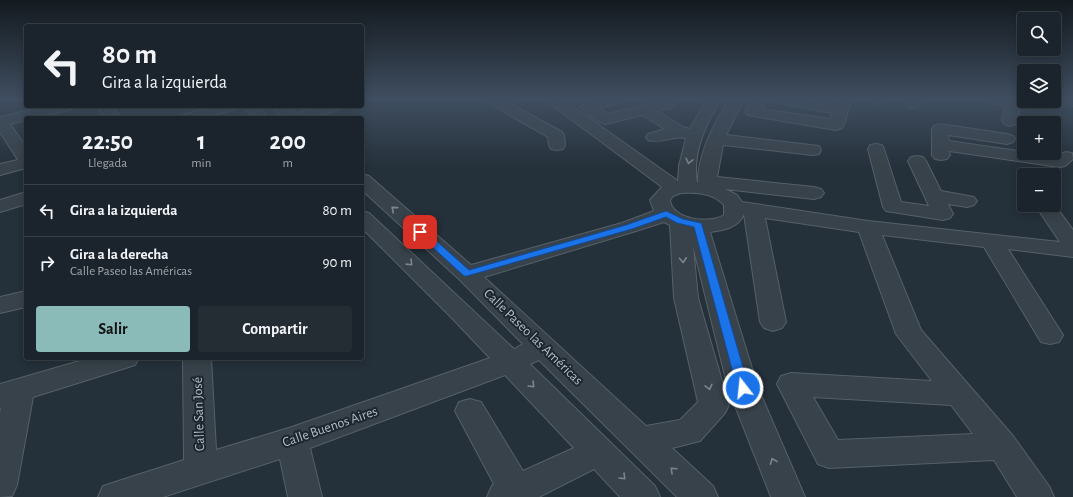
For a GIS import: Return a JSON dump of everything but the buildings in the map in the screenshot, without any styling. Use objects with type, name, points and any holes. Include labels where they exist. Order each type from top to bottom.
[{"type":"street","points":[[0,122],[24,156]]},
{"type":"street","points":[[533,122],[556,135],[557,145]]},
{"type":"street","points":[[587,122],[682,187]]},
{"type":"street","points":[[664,122],[678,131],[696,134]]},
{"type":"street","points":[[682,187],[693,142],[701,122]]},
{"type":"street","points":[[708,185],[710,159],[725,122]]},
{"type":"street","points":[[818,122],[836,125],[837,122]]},
{"type":"street","points":[[1017,141],[940,128],[941,150],[1017,158]]},
{"type":"street","points":[[654,137],[678,131]]},
{"type":"street","points":[[717,139],[813,150]]},
{"type":"street","points":[[876,149],[894,207],[943,214],[917,161]]},
{"type":"street","points":[[1039,160],[1059,162],[1060,160]]},
{"type":"street","points":[[0,170],[24,164]]},
{"type":"street","name":"Calle Paseo las Américas","points":[[364,182],[467,274],[640,440],[702,497]]},
{"type":"street","points":[[708,185],[744,209],[868,227],[1073,250]]},
{"type":"street","points":[[788,497],[743,388],[681,220],[662,209],[660,200],[666,192],[682,187],[708,185],[814,193]]},
{"type":"street","points":[[935,196],[967,201]]},
{"type":"street","points":[[0,206],[24,199]]},
{"type":"street","points":[[467,274],[629,227],[681,220],[717,225],[726,222],[732,218],[735,213],[744,209]]},
{"type":"street","points":[[744,209],[772,322]]},
{"type":"street","points":[[916,211],[924,233]]},
{"type":"street","points":[[1050,212],[1073,244]]},
{"type":"street","points":[[364,219],[460,311],[643,497]]},
{"type":"street","points":[[640,440],[689,432],[714,405],[686,298],[681,220]]},
{"type":"street","points":[[868,227],[909,334],[1002,446],[1037,497]]},
{"type":"street","points":[[992,241],[1050,335]]},
{"type":"street","points":[[0,305],[24,299]]},
{"type":"street","name":"Calle Buenos Aires","points":[[115,497],[292,441],[510,362],[542,347]]},
{"type":"street","points":[[0,485],[10,393],[118,360]]},
{"type":"street","name":"Calle San José","points":[[197,360],[201,470]]},
{"type":"street","points":[[960,394],[791,384],[829,454],[1002,446]]},
{"type":"street","points":[[470,411],[510,494],[598,452]]},
{"type":"street","points":[[292,441],[305,497]]},
{"type":"route","points":[[420,232],[467,274],[629,227],[666,214],[680,221],[698,225],[743,388]]}]
